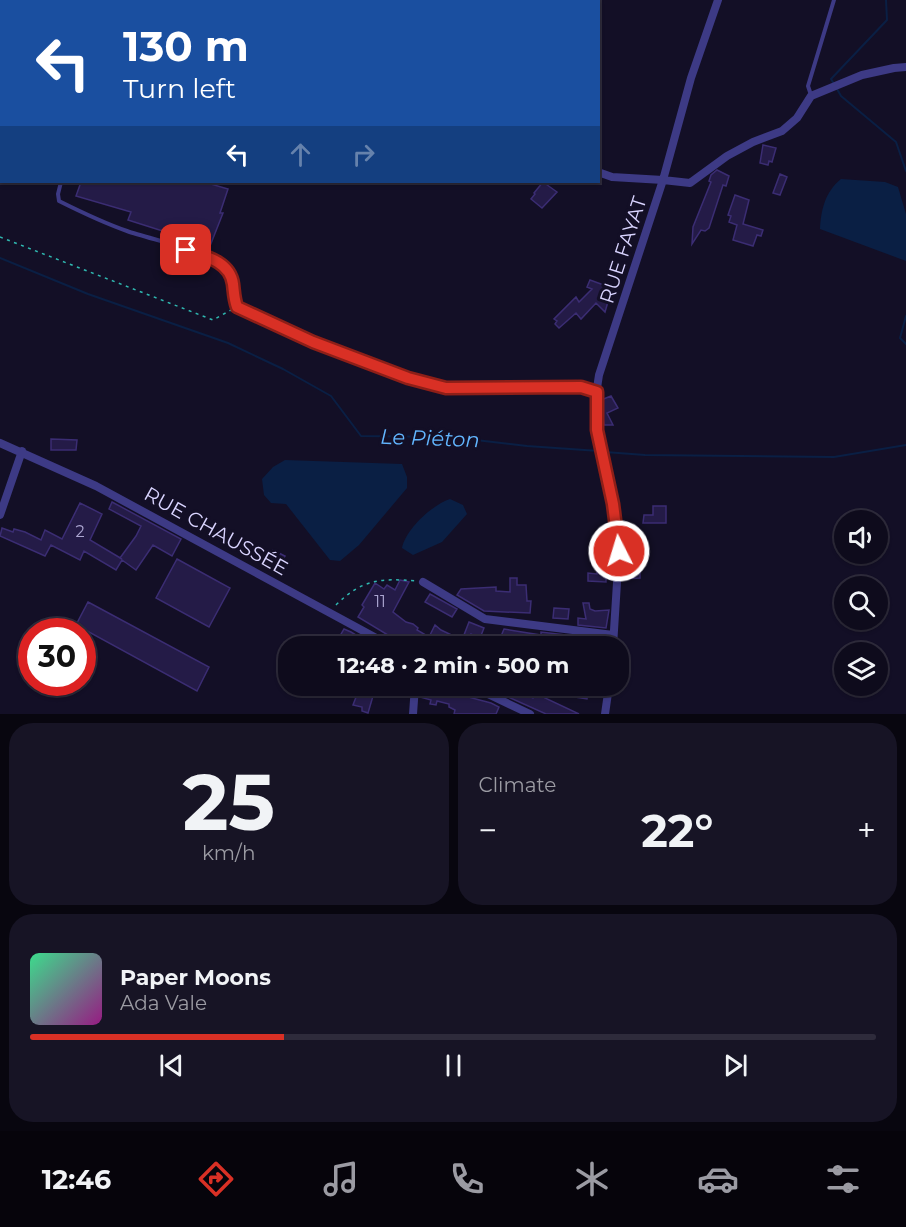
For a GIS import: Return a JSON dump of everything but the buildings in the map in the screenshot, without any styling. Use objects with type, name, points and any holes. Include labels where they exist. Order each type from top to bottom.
[{"type":"street","points":[[718,0],[691,78],[663,180],[690,183],[727,156],[782,130],[797,118],[811,96],[862,75],[906,67]]},
{"type":"street","name":"RUE FAYAT","points":[[600,173],[612,177],[663,180],[599,375],[597,392],[595,411],[616,522],[619,551],[614,635]]},
{"type":"street","name":"RUE CHAUSSÉE","points":[[0,443],[106,491],[373,636]]},
{"type":"street","points":[[0,515],[22,451]]},
{"type":"street","points":[[423,582],[485,619],[614,635]]},
{"type":"street","points":[[413,714],[414,696]]},
{"type":"street","points":[[492,696],[530,714]]},
{"type":"street","points":[[605,714],[608,696]]},
{"type":"lane","points":[[811,96],[808,86],[834,0]]},
{"type":"lane","points":[[61,183],[59,201],[72,208],[124,231],[204,255],[228,268],[232,277],[237,307],[313,342],[408,378],[446,388],[581,387],[597,392]]},
{"type":"path","points":[[0,237],[213,320],[237,307]]},
{"type":"path","points":[[330,613],[350,592],[364,583],[392,579],[423,582]]},
{"type":"water","points":[[841,179],[885,182],[898,187],[906,214],[906,261],[820,229],[825,202],[831,190]]},
{"type":"water","points":[[285,460],[402,464],[407,477],[407,488],[359,545],[340,561],[330,560],[286,504],[271,503],[264,495],[262,479],[273,467]]},
{"type":"water","points":[[450,499],[463,505],[467,514],[442,542],[413,555],[402,548],[414,526],[435,507]]},
{"type":"waterway","name":"Le Piéton","points":[[834,84],[831,79],[887,20],[886,0]]},
{"type":"waterway","name":"Le Piéton","points":[[837,89],[841,96],[896,142],[906,171]]},
{"type":"waterway","name":"Le Piéton","points":[[0,258],[88,294],[228,343],[283,369],[331,396],[361,436],[450,437],[599,451]]},
{"type":"waterway","name":"Le Piéton","points":[[906,316],[900,338],[906,344]]},
{"type":"waterway","name":"Le Piéton","points":[[605,452],[645,455],[834,457],[906,445]]},
{"type":"route","points":[[186,250],[204,255],[228,268],[232,277],[237,307],[313,342],[408,378],[446,388],[581,387],[597,392],[595,411],[597,430],[613,504],[619,551]]}]
